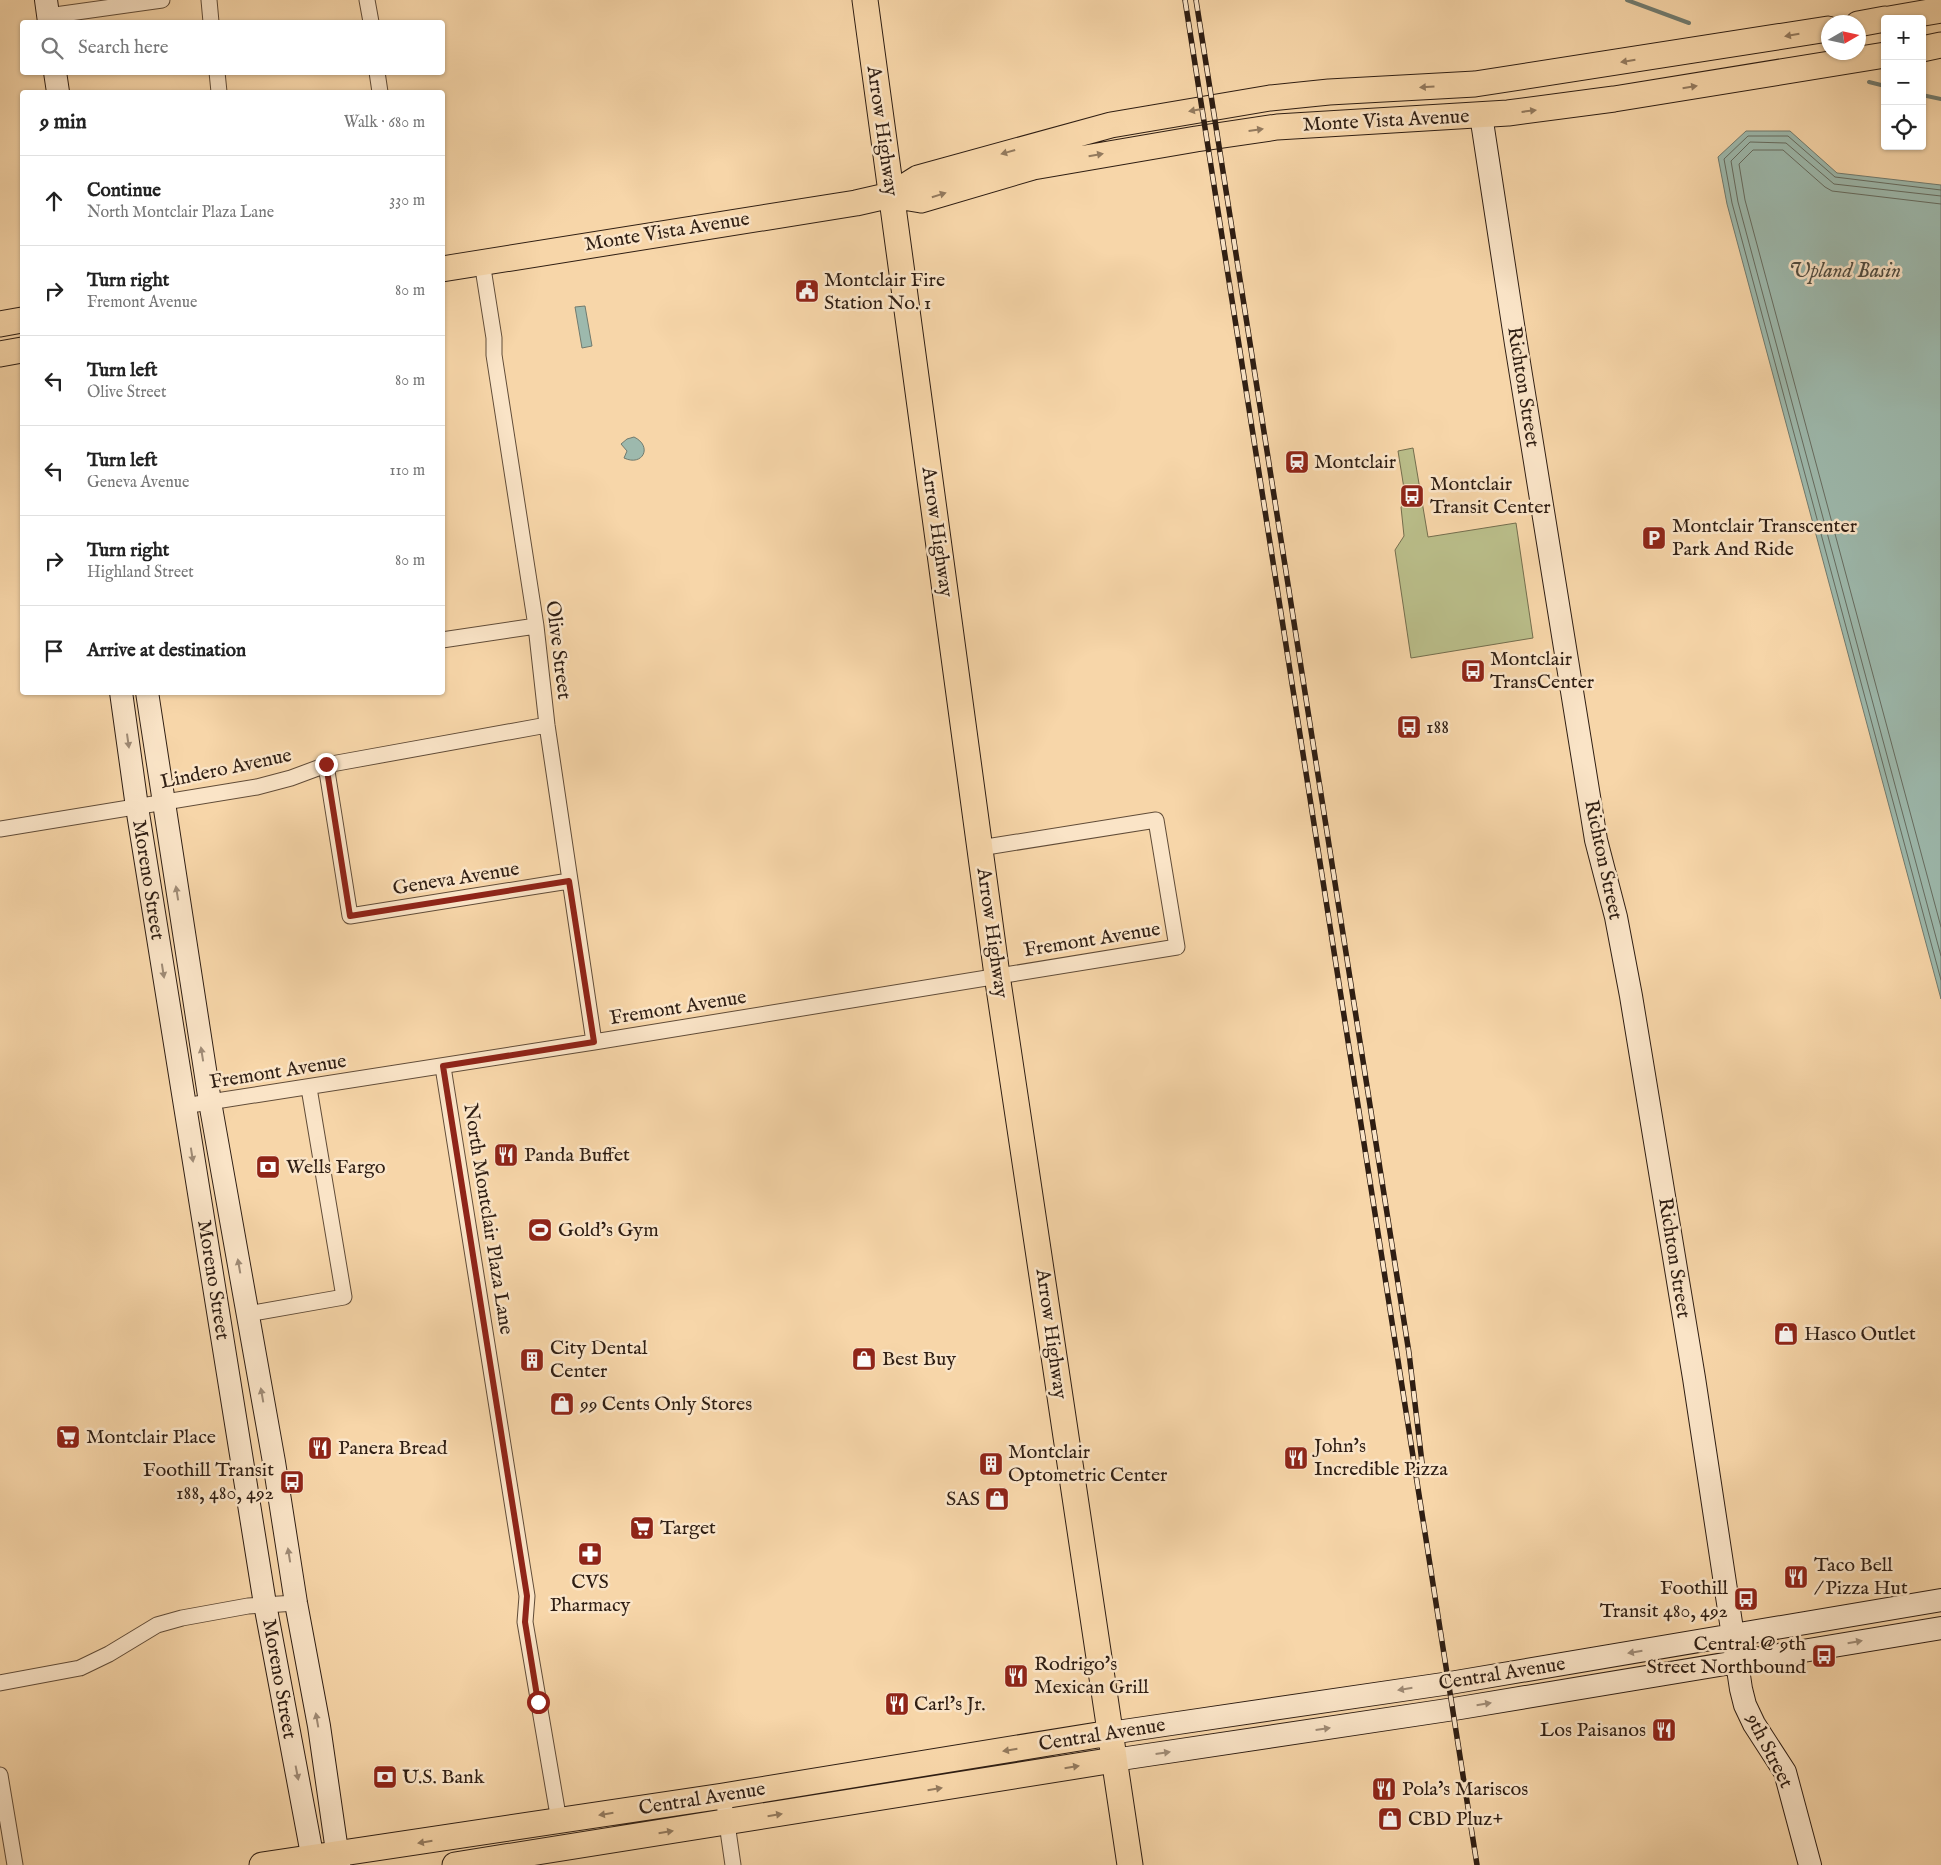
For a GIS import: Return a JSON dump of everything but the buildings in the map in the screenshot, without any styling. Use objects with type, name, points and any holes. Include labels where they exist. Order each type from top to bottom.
[{"type":"main road","name":"Arrow Highway","points":[[865,0],[998,975],[1130,1865]]},
{"type":"main road","points":[[1912,15],[1941,10]]},
{"type":"main road","points":[[1866,23],[1881,21]]},
{"type":"main road","name":"Monte Vista Avenue","points":[[891,195],[918,178],[1111,125],[1270,98],[1330,92],[1476,84],[1821,30]]},
{"type":"main road","points":[[1926,48],[1941,46]]},
{"type":"main road","name":"Monte Vista Avenue","points":[[445,268],[891,195],[921,200],[1034,167],[1196,138],[1277,127],[1481,115],[1614,100],[1881,56]]},
{"type":"main road","points":[[0,324],[20,320]]},
{"type":"main road","points":[[0,354],[20,350]]},
{"type":"main road","name":"Central Avenue","points":[[262,1865],[338,1860],[559,1821],[1110,1733]]},
{"type":"main road","name":"Central Avenue","points":[[455,1865],[1114,1760]]},
{"type":"street","points":[[47,13],[162,0]]},
{"type":"street","points":[[209,0],[211,20]]},
{"type":"street","points":[[367,0],[370,20]]},
{"type":"street","points":[[55,75],[58,90]]},
{"type":"street","points":[[217,75],[219,90]]},
{"type":"street","points":[[377,75],[380,90]]},
{"type":"street","name":"Richton Street","points":[[1476,84],[1596,840],[1616,917],[1631,996],[1734,1635]]},
{"type":"street","name":"Olive Street","points":[[482,262],[494,338],[494,355],[536,626],[547,725],[569,881],[594,1042]]},
{"type":"street","points":[[445,640],[536,626]]},
{"type":"street","name":"Moreno Street","points":[[121,695],[137,808],[184,1106],[266,1604],[313,1861]]},
{"type":"street","name":"Moreno Street","points":[[147,695],[210,1102],[319,1726],[338,1860]]},
{"type":"street","name":"Lindero Avenue","points":[[0,829],[137,808],[266,785],[291,778],[326,764],[547,725]]},
{"type":"street","name":"Geneva Avenue","points":[[326,764],[350,916],[569,881]]},
{"type":"street","name":"Fremont Avenue","points":[[184,1106],[309,1088],[1177,947],[1156,820],[980,848]]},
{"type":"street","name":"North Montclair Plaza Lane","points":[[443,1066],[527,1596],[525,1622],[559,1821]]},
{"type":"street","points":[[247,1314],[344,1298],[309,1088]]},
{"type":"street","name":"Central Avenue","points":[[1110,1733],[1450,1683],[1941,1600]]},
{"type":"street","points":[[0,1683],[80,1668],[110,1654],[157,1626],[191,1617],[266,1604],[296,1603]]},
{"type":"street","name":"Central Avenue","points":[[1114,1760],[1454,1709],[1941,1628]]},
{"type":"street","name":"9th Street","points":[[1734,1635],[1746,1705],[1754,1724],[1785,1772],[1810,1865]]},
{"type":"street","points":[[0,1774],[15,1865]]},
{"type":"street","points":[[723,1796],[733,1865]]},
{"type":"green space","points":[[1413,448],[1428,537],[1516,523],[1533,638],[1411,658],[1395,550],[1404,536],[1401,507],[1406,501],[1398,451]]},
{"type":"water","name":"Upland Basin","points":[[1746,131],[1790,131],[1837,173],[1941,185],[1941,999],[1727,204],[1718,157]]},
{"type":"water","points":[[585,306],[592,346],[582,348],[575,307]]},
{"type":"water","points":[[634,437],[643,445],[643,454],[641,458],[636,460],[624,458],[627,451],[621,444],[627,439]]},
{"type":"waterway","points":[[1627,0],[1689,23]]},
{"type":"waterway","points":[[1869,82],[1881,85]]},
{"type":"waterway","points":[[1926,96],[1941,99]]},
{"type":"railway","points":[[1185,0],[1477,1865]]},
{"type":"railway","points":[[1196,0],[1409,1353],[1423,1471]]},
{"type":"place","name":"Montclair Fire Station No. 1","points":[[807,291]]},
{"type":"place","name":"Montclair","points":[[1297,462]]},
{"type":"place","name":"Montclair Transit Center","points":[[1412,496]]},
{"type":"place","name":"Montclair Transcenter Park And Ride","points":[[1654,538]]},
{"type":"place","name":"Montclair TransCenter","points":[[1473,671]]},
{"type":"place","name":"188","points":[[1409,727]]},
{"type":"place","name":"Panda Buffet","points":[[506,1155]]},
{"type":"place","name":"Wells Fargo","points":[[268,1167]]},
{"type":"place","name":"Gold's Gym","points":[[540,1230]]},
{"type":"place","name":"Hasco Outlet","points":[[1786,1334]]},
{"type":"place","name":"Best Buy","points":[[864,1359]]},
{"type":"place","name":"City Dental Center","points":[[532,1360]]},
{"type":"place","name":"99 Cents Only Stores","points":[[562,1404]]},
{"type":"place","name":"Montclair Place","points":[[68,1437]]},
{"type":"place","name":"Panera Bread","points":[[320,1448]]},
{"type":"place","name":"John's Incredible Pizza","points":[[1296,1458]]},
{"type":"place","name":"Montclair Optometric Center","points":[[991,1464]]},
{"type":"place","name":"Foothill Transit 188, 480, 492","points":[[292,1482]]},
{"type":"place","name":"SAS","points":[[997,1499]]},
{"type":"place","name":"Target","points":[[642,1528]]},
{"type":"place","name":"CVS Pharmacy","points":[[590,1554]]},
{"type":"place","name":"Taco Bell / Pizza Hut","points":[[1796,1577]]},
{"type":"place","name":"Foothill Transit 480, 492","points":[[1746,1599]]},
{"type":"place","name":"Central @ 9th Street Northbound","points":[[1824,1656]]},
{"type":"place","name":"Rodrigo's Mexican Grill","points":[[1016,1676]]},
{"type":"place","name":"Carl's Jr.","points":[[897,1704]]},
{"type":"place","name":"Los Paisanos","points":[[1664,1730]]},
{"type":"place","name":"U.S. Bank","points":[[385,1777]]},
{"type":"place","name":"Pola's Mariscos","points":[[1384,1789]]},
{"type":"place","name":"CBD Pluz+","points":[[1390,1819]]},
{"type":"route","points":[[326,764],[350,916],[569,881],[594,1042],[443,1066],[527,1596],[525,1622],[538,1702]]}]
